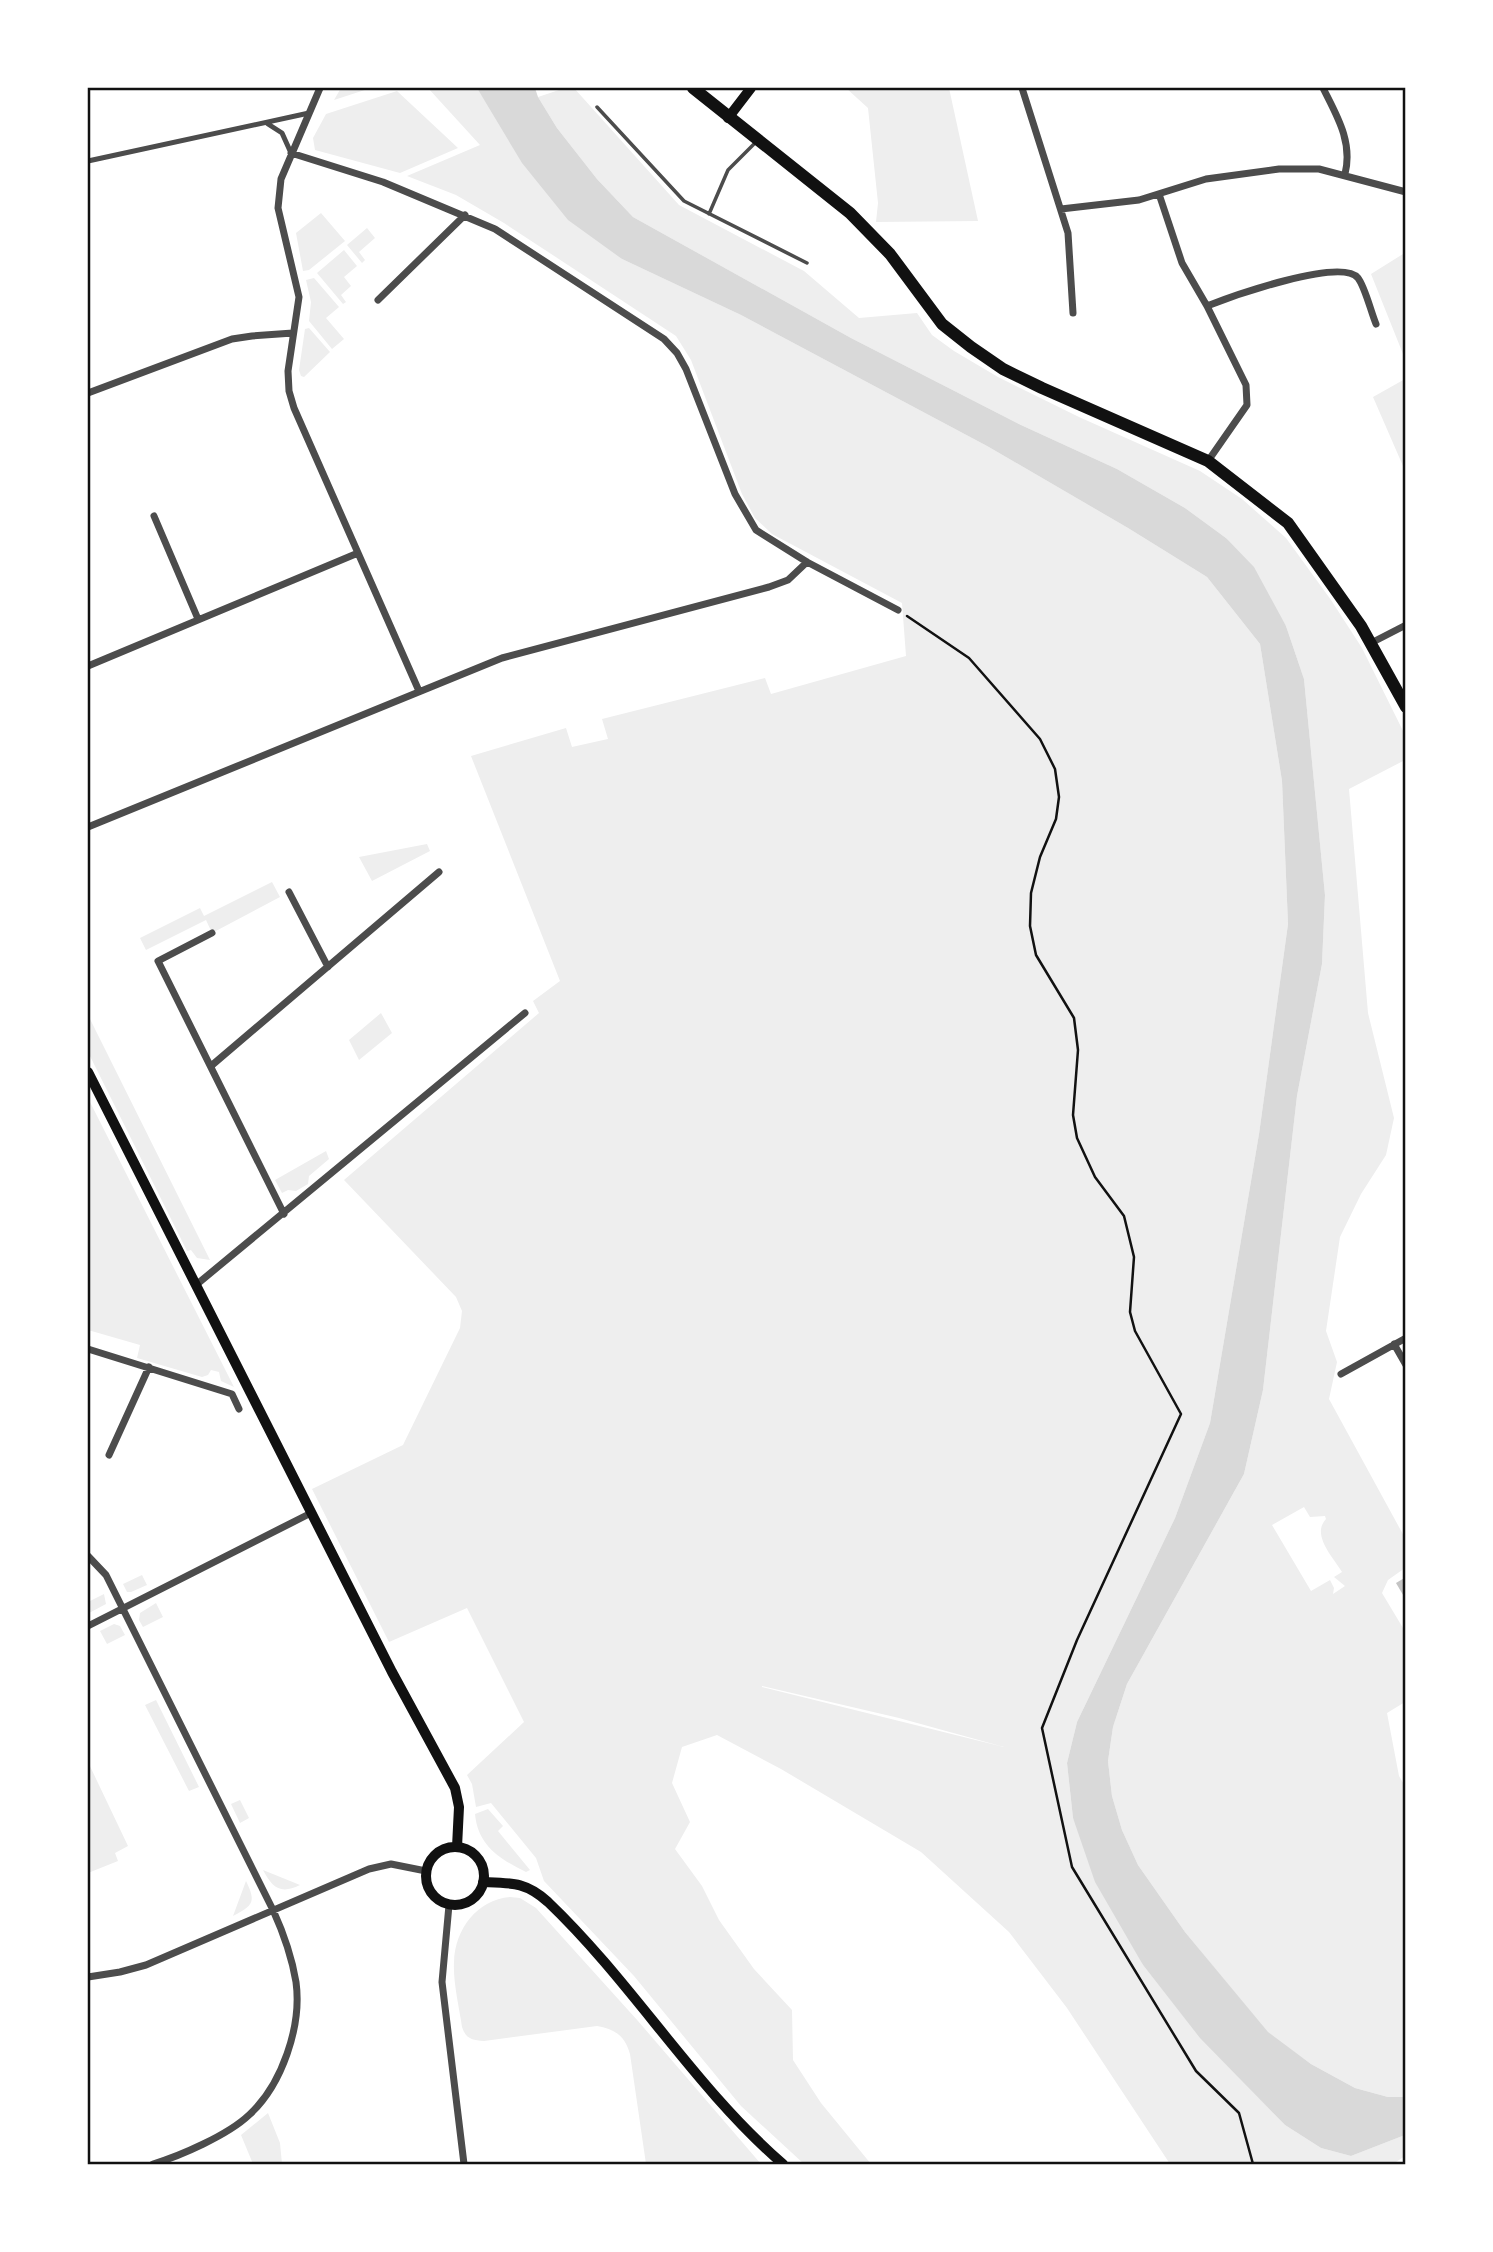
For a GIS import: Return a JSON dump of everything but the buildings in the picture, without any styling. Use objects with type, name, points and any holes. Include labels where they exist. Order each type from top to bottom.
[{"type":"main road","points":[[693,88],[850,213],[890,254],[942,324],[971,347],[1003,369],[1042,388],[1208,461],[1288,523],[1339,592],[1371,643],[1405,707]]},
{"type":"main road","points":[[728,118],[751,88]]},
{"type":"main road","points":[[88,1072],[310,1513],[455,1788],[459,1807],[457,1847]]},
{"type":"main road","points":[[457,1847],[467,1849],[475,1855],[484,1872],[483,1882],[474,1898],[467,1903],[449,1905],[434,1896],[426,1880],[426,1871],[433,1856],[448,1848],[457,1847]]},
{"type":"main road","points":[[483,1882],[516,1883],[538,1893],[548,1902],[635,1999],[737,2121],[783,2165]]},
{"type":"street","points":[[320,88],[281,179],[278,208],[299,298],[298,320],[293,333],[288,371],[291,399],[419,691]]},
{"type":"street","points":[[1022,88],[1068,233],[1073,313]]},
{"type":"street","points":[[1324,88],[1345,132],[1348,148],[1345,174]]},
{"type":"street","points":[[88,161],[309,113]]},
{"type":"street","points":[[267,124],[282,133],[291,153],[383,182],[465,215],[519,243],[664,339],[677,353],[747,518],[763,535],[807,562],[898,610]]},
{"type":"street","points":[[1061,209],[1139,200],[1206,179],[1249,172],[1305,168],[1345,174],[1405,192]]},
{"type":"street","points":[[1159,194],[1182,263],[1243,374],[1248,398],[1242,415],[1208,461]]},
{"type":"street","points":[[378,300],[465,215]]},
{"type":"street","points":[[1207,306],[1265,286],[1339,271],[1358,278],[1376,324]]},
{"type":"street","points":[[88,393],[232,339],[293,333]]},
{"type":"street","points":[[154,516],[198,619]]},
{"type":"street","points":[[88,666],[358,553]]},
{"type":"street","points":[[88,827],[502,658],[769,587],[788,580],[807,562]]},
{"type":"street","points":[[1371,643],[1405,625]]},
{"type":"street","points":[[211,1066],[439,872]]},
{"type":"street","points":[[289,892],[328,967]]},
{"type":"street","points":[[212,933],[158,961],[284,1214]]},
{"type":"street","points":[[196,1285],[525,1013]]},
{"type":"street","points":[[1341,1374],[1405,1338]]},
{"type":"street","points":[[1394,1344],[1405,1365]]},
{"type":"street","points":[[88,1349],[232,1394],[239,1409]]},
{"type":"street","points":[[109,1455],[149,1367]]},
{"type":"street","points":[[88,1626],[310,1513]]},
{"type":"street","points":[[88,1556],[106,1575],[272,1910],[290,1958],[296,1984],[292,2035],[276,2082],[248,2116],[208,2140],[153,2165]]},
{"type":"street","points":[[88,1977],[146,1965],[380,1866],[391,1864],[426,1871]]},
{"type":"street","points":[[449,1905],[442,1982],[464,2165]]},
{"type":"lane","points":[[597,107],[684,201],[807,263]]},
{"type":"lane","points":[[709,214],[728,170],[758,141]]},
{"type":"path","points":[[898,610],[969,658],[1040,739],[1055,769],[1059,797],[1056,819],[1040,857],[1031,893],[1030,926],[1036,955],[1074,1018],[1078,1050],[1073,1115],[1077,1138],[1095,1177],[1124,1216],[1134,1256],[1130,1311],[1135,1331],[1181,1414],[1077,1640],[1042,1728],[1072,1867],[1196,2071],[1239,2113],[1253,2165]]},
{"type":"shaded area","points":[[341,88],[371,88],[334,100]]},
{"type":"shaded area","points":[[428,88],[477,88],[491,109],[622,259],[741,315],[987,446],[1128,528],[1207,577],[1260,644],[1282,781],[1288,924],[1259,1134],[1210,1423],[1175,1518],[1077,1722],[1067,1763],[1073,1818],[1143,1965],[1200,2037],[1285,2125],[1321,2148],[1351,2156],[1405,2135],[1405,2156],[1393,2164],[1170,2164],[1067,2008],[1009,1932],[921,1852],[781,1769],[717,1735],[682,1747],[672,1783],[690,1822],[675,1849],[702,1886],[719,1920],[754,1969],[792,2010],[793,2060],[821,2103],[871,2164],[804,2164],[741,2106],[634,1976],[544,1881],[536,1858],[491,1803],[476,1807],[472,1784],[467,1775],[524,1722],[467,1608],[389,1642],[312,1489],[403,1445],[460,1328],[462,1311],[456,1297],[344,1180],[539,1013],[533,1001],[560,981],[471,756],[566,728],[572,747],[608,739],[602,719],[765,678],[771,694],[906,656],[902,603],[772,534],[755,518],[742,494],[691,360],[676,336],[504,223],[456,195],[407,176],[480,145]],"holes":[[[762,1686],[899,1718],[1004,1747]]]},
{"type":"shaded area","points":[[477,88],[535,88],[557,128],[597,179],[633,217],[851,338],[1021,425],[1117,469],[1185,508],[1226,538],[1254,567],[1286,626],[1304,679],[1325,895],[1322,964],[1297,1096],[1263,1390],[1244,1474],[1127,1684],[1113,1727],[1108,1761],[1112,1796],[1122,1830],[1138,1865],[1185,1932],[1268,2032],[1311,2064],[1355,2088],[1388,2097],[1405,2097],[1405,2135],[1351,2156],[1321,2148],[1285,2125],[1200,2038],[1143,1965],[1095,1882],[1073,1818],[1067,1763],[1077,1722],[1175,1518],[1210,1423],[1259,1134],[1288,924],[1282,781],[1260,644],[1207,577],[1128,528],[987,446],[741,315],[622,259],[568,220],[522,163]]},
{"type":"shaded area","points":[[565,88],[574,88],[679,205],[804,271],[859,318],[917,313],[932,335],[998,377],[1200,471],[1242,499],[1286,538],[1331,600],[1362,648],[1405,735],[1405,760],[1349,789],[1368,1013],[1394,1118],[1386,1155],[1361,1194],[1340,1237],[1326,1331],[1337,1362],[1329,1399],[1405,1538],[1405,1568],[1388,1580],[1382,1593],[1406,1633],[1405,1702],[1387,1713],[1399,1776],[1406,1788],[1405,2097],[1388,2097],[1355,2088],[1311,2064],[1268,2033],[1185,1932],[1138,1865],[1122,1830],[1112,1796],[1108,1761],[1113,1727],[1127,1684],[1244,1474],[1263,1390],[1297,1096],[1322,964],[1325,895],[1304,679],[1286,626],[1226,538],[1185,508],[1117,469],[1021,425],[851,338],[633,217],[597,179],[557,128],[538,97]],"holes":[[[1304,1507],[1310,1517],[1325,1516],[1322,1539],[1342,1572],[1334,1577],[1345,1586],[1333,1594],[1334,1588],[1330,1580],[1311,1591],[1272,1525]]]},
{"type":"shaded area","points":[[846,88],[949,88],[978,221],[876,222],[878,203],[868,108]]},
{"type":"shaded area","points":[[397,91],[458,148],[400,173],[315,150],[313,138],[326,114]]},
{"type":"shaded area","points":[[321,213],[345,241],[309,270],[303,271],[296,233]]},
{"type":"shaded area","points":[[367,228],[375,238],[359,252],[365,260],[362,263],[347,245]]},
{"type":"shaded area","points":[[1405,248],[1406,359],[1371,274],[1403,254]]},
{"type":"shaded area","points":[[344,250],[357,266],[344,277],[351,286],[341,295],[346,302],[343,304],[317,273]]},
{"type":"shaded area","points":[[314,278],[339,307],[326,318],[344,339],[332,349],[309,321],[311,302],[306,280]]},
{"type":"shaded area","points":[[309,328],[330,352],[304,377],[299,370],[305,329]]},
{"type":"shaded area","points":[[1405,379],[1405,466],[1403,466],[1373,397]]},
{"type":"shaded area","points":[[427,844],[430,851],[372,881],[359,857]]},
{"type":"shaded area","points":[[272,882],[280,897],[212,933],[206,920],[146,950],[140,938],[200,908],[204,916]]},
{"type":"shaded area","points":[[381,1013],[392,1033],[359,1060],[349,1040]]},
{"type":"shaded area","points":[[88,1015],[210,1260],[197,1258],[191,1250],[187,1251],[88,1052]]},
{"type":"shaded area","points":[[88,1098],[234,1387],[221,1381],[219,1372],[211,1370],[208,1375],[202,1377],[137,1358],[140,1345],[88,1330]]},
{"type":"shaded area","points":[[326,1151],[329,1159],[309,1176],[308,1184],[296,1191],[288,1190],[282,1193],[275,1180]]},
{"type":"shaded area","points":[[142,1575],[147,1585],[127,1592],[123,1584]]},
{"type":"shaded area","points":[[104,1594],[106,1604],[89,1613],[88,1602]]},
{"type":"shaded area","points":[[156,1603],[163,1617],[143,1627],[139,1620],[140,1613]]},
{"type":"shaded area","points":[[114,1624],[120,1626],[125,1635],[107,1644],[100,1631]]},
{"type":"shaded area","points":[[156,1700],[199,1787],[189,1791],[145,1705]]},
{"type":"shaded area","points":[[88,1762],[128,1846],[115,1853],[118,1861],[88,1873]]},
{"type":"shaded area","points":[[240,1800],[249,1818],[240,1823],[231,1804]]},
{"type":"shaded area","points":[[488,1809],[503,1826],[498,1831],[530,1870],[526,1872],[507,1862],[486,1843],[475,1814]]},
{"type":"shaded area","points":[[263,1870],[300,1885],[287,1889],[277,1888]]},
{"type":"shaded area","points":[[246,1881],[251,1903],[233,1916]]},
{"type":"shaded area","points":[[520,1898],[536,1908],[761,2164],[646,2164],[630,2054],[622,2038],[609,2029],[597,2026],[484,2041],[468,2036],[462,2027],[454,1978],[455,1950],[463,1928],[478,1910],[498,1899]]},
{"type":"shaded area","points":[[268,2113],[280,2143],[282,2164],[253,2164],[241,2135]]}]
